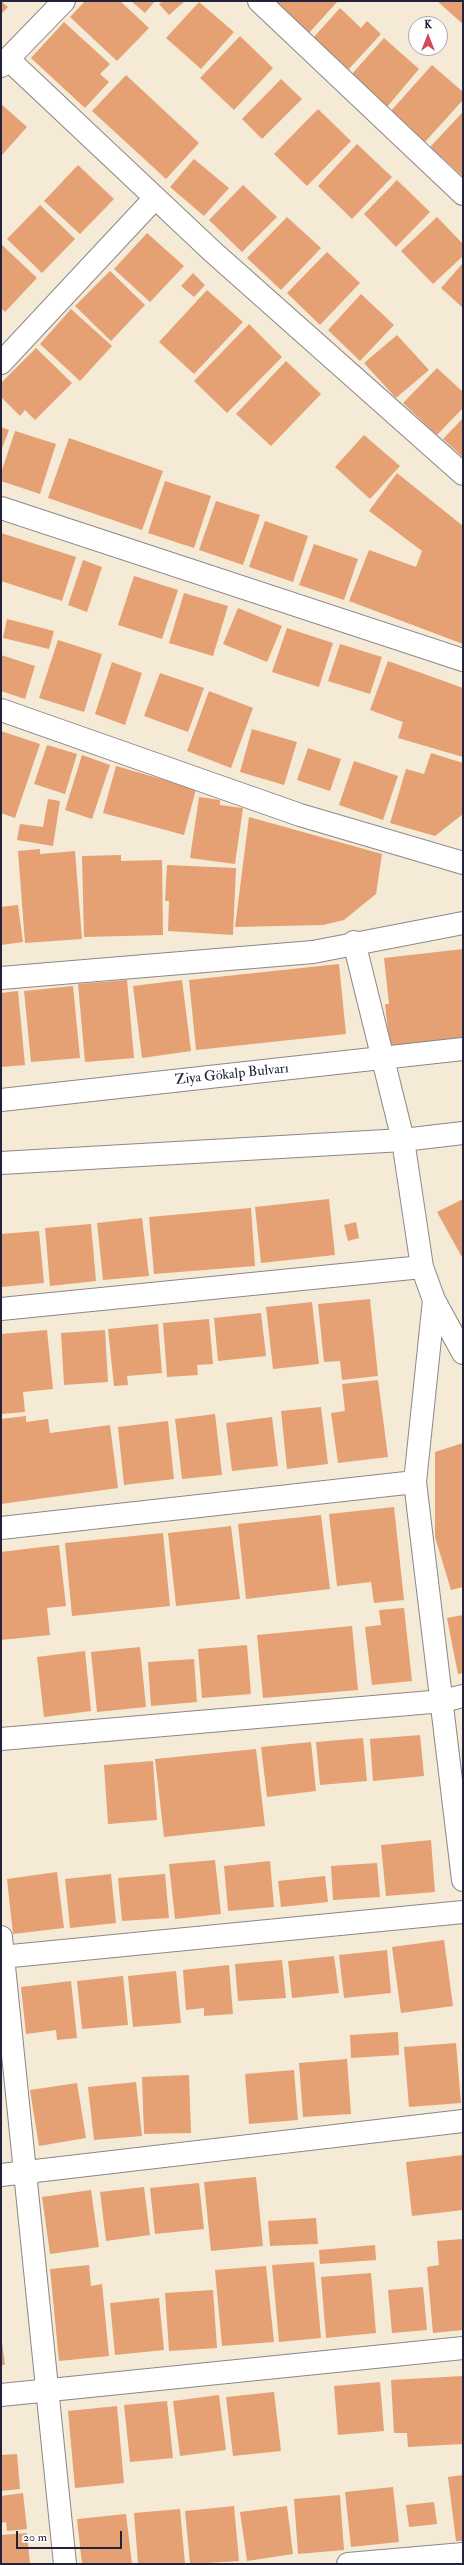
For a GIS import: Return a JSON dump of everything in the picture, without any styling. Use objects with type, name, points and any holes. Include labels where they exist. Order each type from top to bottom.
[{"type":"street","points":[[64,1],[4,62],[463,474]]},
{"type":"street","points":[[259,1],[463,194]]},
{"type":"street","points":[[1,363],[155,198]]},
{"type":"street","points":[[1,508],[463,660]]},
{"type":"street","points":[[1,710],[300,815],[463,863]]},
{"type":"street","points":[[1,978],[313,952],[354,942],[463,923]]},
{"type":"street","points":[[354,942],[403,1140],[422,1267],[434,1300],[463,1353]]},
{"type":"street","name":"Ziya Gökalp Bulvarı","points":[[1,1100],[463,1049]]},
{"type":"street","points":[[1,1163],[403,1140],[463,1133]]},
{"type":"street","points":[[1,1309],[422,1267]]},
{"type":"street","points":[[434,1300],[415,1482],[453,1699],[463,1880]]},
{"type":"street","points":[[1,1528],[415,1482]]},
{"type":"street","points":[[1,1739],[453,1699]]},
{"type":"street","points":[[65,2564],[2,1951],[463,1912]]},
{"type":"street","points":[[1,2175],[463,2121]]},
{"type":"street","points":[[1,2395],[463,2348]]},
{"type":"street","points":[[348,2564],[463,2554]]},
{"type":"building","points":[[1,1],[8,7],[1,14]]},
{"type":"building","points":[[85,1],[120,1],[149,28],[117,61],[70,17]]},
{"type":"building","points":[[131,1],[155,1],[145,13]]},
{"type":"building","points":[[163,1],[185,1],[169,15],[159,4]]},
{"type":"building","points":[[276,1],[338,1],[308,34],[274,3]]},
{"type":"building","points":[[437,1],[463,1],[463,24]]},
{"type":"building","points":[[199,2],[234,32],[201,69],[166,38]]},
{"type":"building","points":[[340,8],[361,28],[367,21],[381,34],[348,70],[313,38]]},
{"type":"building","points":[[64,22],[110,64],[100,74],[109,82],[85,108],[31,58]]},
{"type":"building","points":[[240,36],[273,68],[234,110],[200,78]]},
{"type":"building","points":[[384,38],[419,69],[387,107],[351,75]]},
{"type":"building","points":[[432,65],[463,92],[463,100],[424,143],[390,112]]},
{"type":"building","points":[[126,75],[199,143],[166,179],[92,111]]},
{"type":"building","points":[[281,79],[302,99],[262,139],[242,119]]},
{"type":"building","points":[[1,104],[27,127],[1,156]]},
{"type":"building","points":[[318,109],[351,141],[307,186],[274,154]]},
{"type":"building","points":[[462,113],[463,114],[463,177],[430,147]]},
{"type":"building","points":[[357,144],[392,177],[352,219],[318,186]]},
{"type":"building","points":[[194,159],[229,188],[204,216],[170,187]]},
{"type":"building","points":[[78,165],[114,199],[80,234],[44,201]]},
{"type":"building","points":[[397,180],[430,212],[396,247],[364,214]]},
{"type":"building","points":[[243,185],[277,217],[242,252],[209,220]]},
{"type":"building","points":[[40,205],[75,239],[42,273],[7,239]]},
{"type":"building","points":[[287,217],[321,248],[281,290],[247,258]]},
{"type":"building","points":[[437,217],[463,244],[463,256],[433,284],[401,251]]},
{"type":"building","points":[[147,233],[184,266],[150,302],[114,269]]},
{"type":"building","points":[[1,244],[37,278],[5,312],[1,308]]},
{"type":"building","points":[[327,252],[360,283],[320,325],[287,293]]},
{"type":"building","points":[[463,263],[463,308],[441,288]]},
{"type":"building","points":[[110,271],[145,305],[111,341],[75,306]]},
{"type":"building","points":[[193,273],[205,285],[194,297],[181,286]]},
{"type":"building","points":[[207,290],[243,322],[194,374],[159,342]]},
{"type":"building","points":[[361,294],[394,325],[360,361],[328,330]]},
{"type":"building","points":[[71,309],[112,346],[80,381],[40,344]]},
{"type":"building","points":[[249,324],[282,357],[227,413],[194,381]]},
{"type":"building","points":[[397,335],[429,370],[396,398],[364,363]]},
{"type":"building","points":[[36,348],[72,383],[35,420],[25,410],[20,416],[1,397],[1,383]]},
{"type":"building","points":[[286,361],[321,394],[271,446],[236,414]]},
{"type":"building","points":[[437,368],[463,392],[463,408],[437,435],[403,403]]},
{"type":"building","points":[[463,418],[463,457],[443,439]]},
{"type":"building","points":[[1,427],[9,430],[1,451]]},
{"type":"building","points":[[15,431],[56,444],[40,494],[1,481],[1,473]]},
{"type":"building","points":[[364,435],[400,466],[370,499],[335,467]]},
{"type":"building","points":[[69,438],[163,471],[142,530],[48,498]]},
{"type":"building","points":[[397,473],[463,526],[463,644],[349,601],[369,550],[416,567],[422,551],[369,511]]},
{"type":"building","points":[[165,481],[211,496],[194,548],[148,533]]},
{"type":"building","points":[[216,501],[260,515],[243,565],[199,550]]},
{"type":"building","points":[[265,521],[308,536],[293,582],[249,567]]},
{"type":"building","points":[[1,533],[76,557],[62,601],[1,581]]},
{"type":"building","points":[[314,544],[358,559],[344,600],[299,585]]},
{"type":"building","points":[[83,560],[102,567],[87,612],[68,605]]},
{"type":"building","points":[[134,576],[178,590],[162,639],[118,625]]},
{"type":"building","points":[[184,593],[228,606],[213,656],[169,643]]},
{"type":"building","points":[[238,608],[282,626],[267,662],[223,644]]},
{"type":"building","points":[[7,619],[54,631],[49,649],[3,638]]},
{"type":"building","points":[[287,628],[333,643],[319,687],[272,672]]},
{"type":"building","points":[[58,640],[102,654],[84,712],[39,698]]},
{"type":"building","points":[[340,644],[382,657],[370,694],[328,681]]},
{"type":"building","points":[[1,655],[35,666],[25,699],[1,691]]},
{"type":"building","points":[[388,661],[463,688],[463,757],[398,738],[403,722],[370,710]]},
{"type":"building","points":[[112,662],[142,673],[125,725],[95,714]]},
{"type":"building","points":[[160,673],[204,688],[188,732],[144,716]]},
{"type":"building","points":[[209,691],[253,708],[231,768],[187,751]]},
{"type":"building","points":[[252,729],[297,742],[284,785],[240,772]]},
{"type":"building","points":[[1,731],[40,744],[15,818],[1,813]]},
{"type":"building","points":[[47,745],[77,754],[65,794],[34,784]]},
{"type":"building","points":[[308,748],[341,759],[330,791],[297,780]]},
{"type":"building","points":[[431,753],[463,763],[463,814],[435,836],[390,823],[406,769],[424,774]]},
{"type":"building","points":[[82,755],[110,765],[92,819],[65,810]]},
{"type":"building","points":[[354,761],[398,776],[383,820],[339,805]]},
{"type":"building","points":[[116,766],[196,789],[184,835],[103,813]]},
{"type":"building","points":[[199,797],[220,800],[220,805],[243,808],[235,864],[190,858]]},
{"type":"building","points":[[48,799],[60,801],[53,846],[17,840],[20,824],[43,827]]},
{"type":"building","points":[[249,817],[382,854],[376,894],[344,920],[323,925],[235,927]]},
{"type":"building","points":[[40,849],[40,854],[75,851],[82,939],[25,943],[18,851]]},
{"type":"building","points":[[121,855],[121,861],[162,860],[163,935],[84,937],[82,856]]},
{"type":"building","points":[[167,865],[236,868],[233,935],[168,931],[169,901],[165,901]]},
{"type":"building","points":[[18,905],[23,942],[1,945],[1,907]]},
{"type":"building","points":[[463,949],[463,1040],[390,1049],[385,1004],[389,1004],[384,958]]},
{"type":"building","points":[[339,964],[346,1034],[196,1050],[189,980]]},
{"type":"building","points":[[127,980],[134,1058],[85,1062],[78,984]]},
{"type":"building","points":[[182,980],[191,1051],[142,1058],[133,986]]},
{"type":"building","points":[[73,986],[80,1058],[31,1062],[24,991]]},
{"type":"building","points":[[18,991],[25,1065],[1,1067],[1,993]]},
{"type":"building","points":[[329,1199],[335,1255],[261,1263],[255,1207]]},
{"type":"building","points":[[463,1199],[463,1259],[437,1212]]},
{"type":"building","points":[[251,1208],[255,1266],[154,1274],[149,1217]]},
{"type":"building","points":[[142,1218],[149,1276],[103,1280],[97,1223]]},
{"type":"building","points":[[356,1222],[359,1238],[348,1241],[344,1225]]},
{"type":"building","points":[[91,1224],[96,1281],[50,1286],[45,1228]]},
{"type":"building","points":[[39,1231],[44,1283],[1,1287],[1,1234]]},
{"type":"building","points":[[370,1299],[378,1376],[342,1380],[340,1361],[324,1362],[318,1304]]},
{"type":"building","points":[[312,1302],[319,1364],[273,1369],[266,1307]]},
{"type":"building","points":[[261,1313],[266,1356],[218,1361],[214,1318]]},
{"type":"building","points":[[209,1319],[213,1364],[197,1365],[198,1375],[167,1377],[163,1323]]},
{"type":"building","points":[[158,1324],[162,1373],[127,1376],[128,1385],[114,1386],[108,1329]]},
{"type":"building","points":[[47,1330],[53,1389],[23,1392],[25,1412],[1,1414],[1,1334]]},
{"type":"building","points":[[105,1330],[108,1382],[64,1385],[61,1333]]},
{"type":"building","points":[[378,1380],[388,1457],[338,1463],[331,1413],[345,1411],[342,1384]]},
{"type":"building","points":[[321,1407],[328,1464],[287,1469],[281,1411]]},
{"type":"building","points":[[215,1414],[222,1475],[182,1479],[175,1419]]},
{"type":"building","points":[[26,1416],[26,1422],[48,1419],[50,1433],[110,1425],[118,1488],[1,1504],[1,1419]]},
{"type":"building","points":[[272,1417],[278,1466],[232,1471],[226,1423]]},
{"type":"building","points":[[168,1421],[174,1479],[124,1485],[118,1427]]},
{"type":"building","points":[[463,1443],[463,1587],[451,1590],[435,1537],[435,1452]]},
{"type":"building","points":[[394,1507],[404,1600],[374,1603],[371,1582],[337,1586],[329,1514]]},
{"type":"building","points":[[321,1515],[330,1589],[246,1599],[238,1524]]},
{"type":"building","points":[[231,1526],[240,1599],[176,1606],[168,1533]]},
{"type":"building","points":[[163,1533],[170,1606],[72,1616],[65,1543]]},
{"type":"building","points":[[59,1545],[66,1606],[47,1608],[50,1635],[1,1640],[1,1552]]},
{"type":"building","points":[[404,1608],[412,1681],[372,1685],[365,1627],[381,1625],[379,1610]]},
{"type":"building","points":[[463,1615],[463,1673],[458,1674],[447,1618]]},
{"type":"building","points":[[352,1626],[358,1690],[263,1698],[257,1635]]},
{"type":"building","points":[[247,1645],[251,1694],[202,1698],[198,1649]]},
{"type":"building","points":[[140,1647],[146,1707],[97,1712],[91,1652]]},
{"type":"building","points":[[85,1651],[91,1711],[44,1717],[37,1657]]},
{"type":"building","points":[[194,1659],[197,1702],[151,1706],[148,1662]]},
{"type":"building","points":[[420,1735],[424,1776],[373,1781],[370,1739]]},
{"type":"building","points":[[363,1738],[367,1781],[320,1785],[316,1742]]},
{"type":"building","points":[[311,1742],[316,1791],[267,1797],[261,1747]]},
{"type":"building","points":[[256,1749],[265,1826],[164,1837],[155,1759]]},
{"type":"building","points":[[153,1761],[157,1820],[108,1824],[104,1765]]},
{"type":"building","points":[[431,1840],[435,1892],[386,1896],[381,1845]]},
{"type":"building","points":[[215,1860],[221,1914],[175,1919],[169,1864]]},
{"type":"building","points":[[270,1861],[274,1907],[228,1911],[224,1866]]},
{"type":"building","points":[[377,1863],[380,1897],[333,1900],[331,1866]]},
{"type":"building","points":[[57,1872],[64,1928],[13,1934],[7,1879]]},
{"type":"building","points":[[111,1874],[116,1923],[70,1928],[65,1879]]},
{"type":"building","points":[[165,1874],[169,1918],[122,1921],[118,1878]]},
{"type":"building","points":[[325,1876],[328,1902],[281,1907],[278,1881]]},
{"type":"building","points":[[444,1940],[453,2006],[401,2013],[392,1947]]},
{"type":"building","points":[[387,1950],[391,1993],[344,1998],[339,1955]]},
{"type":"building","points":[[334,1956],[339,1993],[292,1998],[288,1961]]},
{"type":"building","points":[[282,1960],[286,1998],[238,2001],[235,1964]]},
{"type":"building","points":[[229,1965],[233,2014],[204,2016],[204,2008],[186,2010],[183,1970]]},
{"type":"building","points":[[176,1971],[181,2023],[133,2027],[128,1976]]},
{"type":"building","points":[[123,1976],[128,2025],[82,2029],[77,1981]]},
{"type":"building","points":[[71,1981],[77,2038],[57,2040],[56,2030],[26,2034],[21,1987]]},
{"type":"building","points":[[398,2032],[399,2055],[351,2058],[350,2035]]},
{"type":"building","points":[[456,2043],[461,2103],[409,2107],[404,2047]]},
{"type":"building","points":[[347,2059],[351,2114],[303,2117],[299,2063]]},
{"type":"building","points":[[294,2070],[298,2120],[249,2124],[245,2074]]},
{"type":"building","points":[[189,2075],[191,2133],[144,2134],[142,2077]]},
{"type":"building","points":[[136,2082],[142,2136],[94,2140],[88,2087]]},
{"type":"building","points":[[77,2083],[86,2138],[39,2146],[30,2090]]},
{"type":"building","points":[[463,2155],[463,2210],[412,2216],[406,2162]]},
{"type":"building","points":[[256,2177],[263,2246],[211,2251],[204,2182]]},
{"type":"building","points":[[199,2183],[204,2229],[155,2234],[150,2188]]},
{"type":"building","points":[[144,2187],[150,2235],[106,2241],[100,2192]]},
{"type":"building","points":[[91,2190],[99,2247],[50,2254],[42,2197]]},
{"type":"building","points":[[316,2218],[318,2244],[270,2246],[268,2221]]},
{"type":"building","points":[[463,2239],[463,2330],[433,2333],[427,2267],[439,2265],[437,2241]]},
{"type":"building","points":[[375,2245],[376,2260],[320,2264],[319,2250]]},
{"type":"building","points":[[314,2262],[321,2338],[279,2342],[272,2265]]},
{"type":"building","points":[[89,2265],[91,2286],[102,2284],[109,2356],[59,2361],[50,2269]]},
{"type":"building","points":[[266,2266],[274,2342],[222,2346],[215,2270]]},
{"type":"building","points":[[371,2273],[376,2333],[326,2338],[321,2277]]},
{"type":"building","points":[[423,2287],[427,2330],[392,2333],[388,2290]]},
{"type":"building","points":[[213,2290],[217,2348],[169,2351],[165,2293]]},
{"type":"building","points":[[159,2298],[164,2350],[115,2355],[110,2303]]},
{"type":"building","points":[[1,2335],[5,2365],[1,2365]]},
{"type":"building","points":[[463,2376],[463,2444],[408,2447],[407,2433],[394,2433],[391,2380]]},
{"type":"building","points":[[380,2382],[384,2431],[338,2435],[334,2386]]},
{"type":"building","points":[[274,2392],[281,2451],[233,2456],[226,2397]]},
{"type":"building","points":[[219,2395],[226,2450],[180,2456],[173,2401]]},
{"type":"building","points":[[167,2401],[173,2458],[130,2462],[124,2405]]},
{"type":"building","points":[[117,2406],[124,2483],[75,2488],[68,2411]]},
{"type":"building","points":[[17,2454],[20,2489],[1,2491],[1,2455]]},
{"type":"building","points":[[463,2475],[463,2541],[456,2541],[448,2477]]},
{"type":"building","points":[[393,2487],[399,2542],[351,2547],[345,2492]]},
{"type":"building","points":[[23,2493],[27,2529],[7,2531],[6,2522],[1,2523],[1,2496]]},
{"type":"building","points":[[340,2495],[344,2550],[298,2554],[294,2499]]},
{"type":"building","points":[[434,2502],[437,2524],[409,2527],[406,2505]]},
{"type":"building","points":[[234,2506],[239,2561],[190,2564],[185,2511]]},
{"type":"building","points":[[287,2506],[293,2554],[247,2561],[240,2512]]},
{"type":"building","points":[[180,2509],[185,2564],[138,2564],[134,2513]]},
{"type":"building","points":[[126,2514],[132,2564],[82,2564],[77,2519]]},
{"type":"building","points":[[27,2533],[30,2564],[1,2564],[1,2535]]}]
